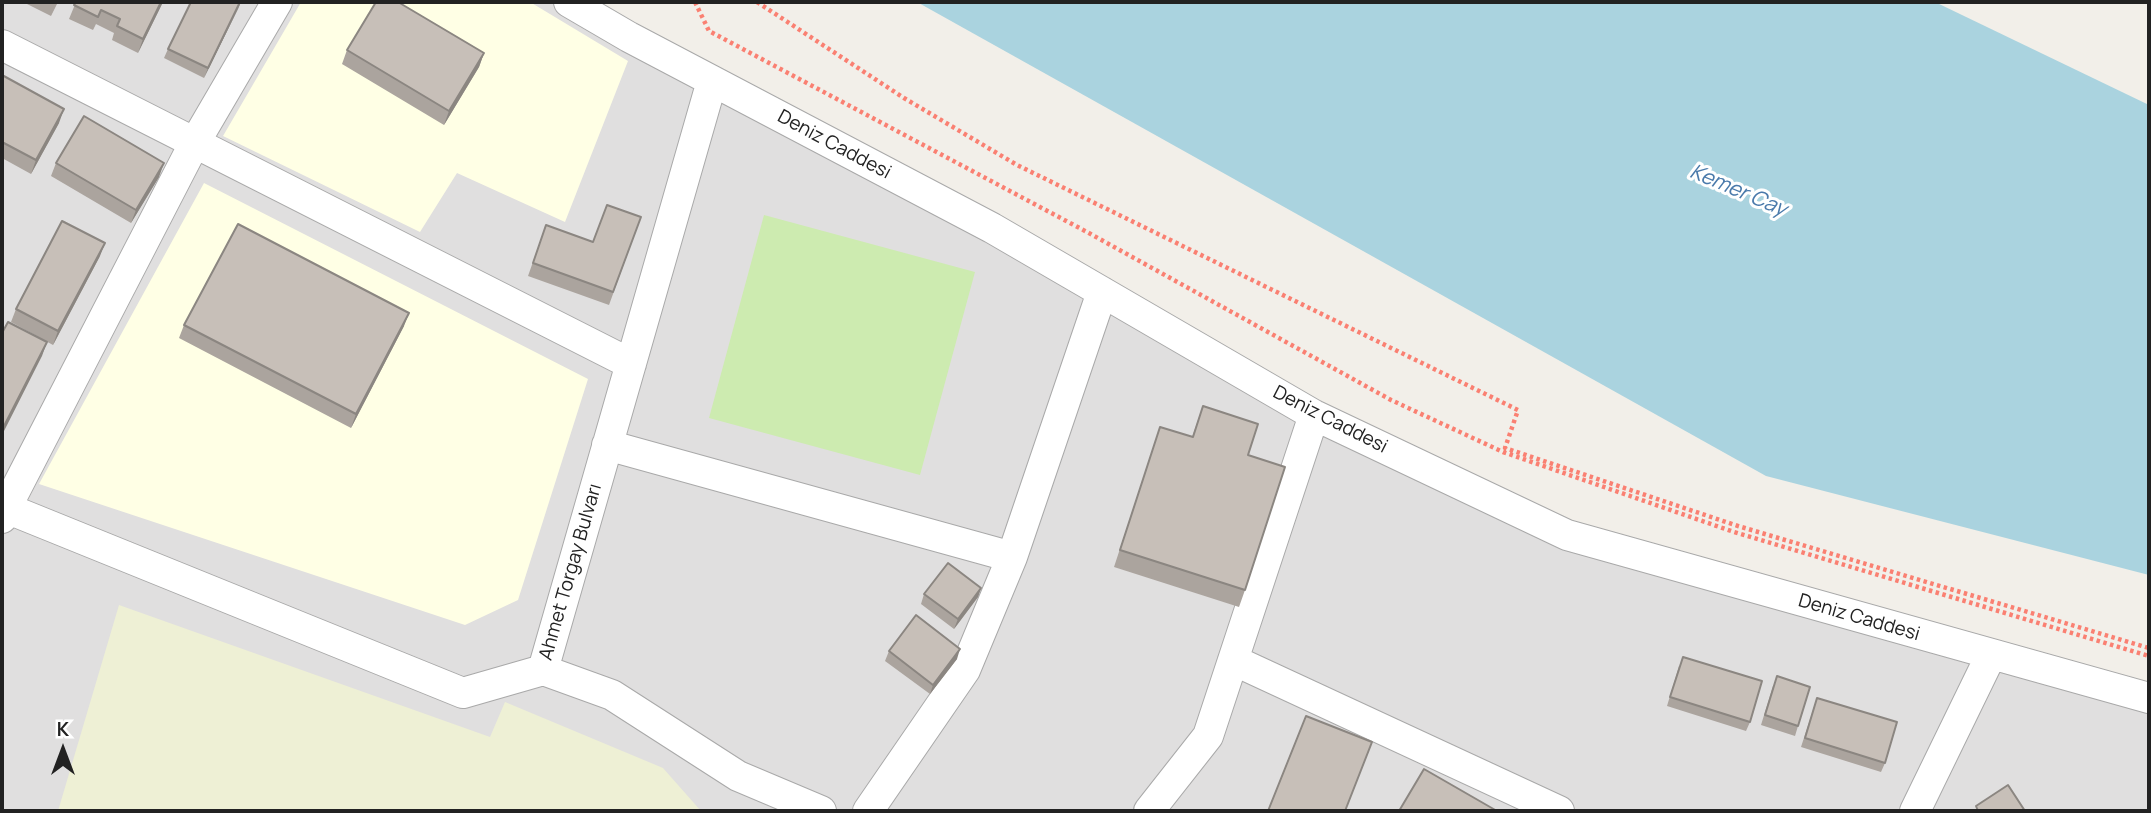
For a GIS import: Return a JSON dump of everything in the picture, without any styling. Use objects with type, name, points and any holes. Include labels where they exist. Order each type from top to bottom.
[{"type":"street","points":[[3,510],[194,144],[277,2]]},
{"type":"street","name":"Deniz Caddesi","points":[[569,2],[629,37],[992,228],[1314,415],[1567,535],[2149,698]]},
{"type":"street","points":[[2,46],[631,364]]},
{"type":"street","name":"Ahmet Torgay Bulvarı","points":[[3,510],[463,693],[543,670],[712,81]]},
{"type":"street","points":[[868,811],[965,670],[1012,556],[1102,292]]},
{"type":"street","points":[[1149,811],[1208,736],[1314,415]]},
{"type":"street","points":[[607,445],[1012,556]]},
{"type":"street","points":[[1915,811],[1992,654]]},
{"type":"street","points":[[1233,660],[1559,811]]},
{"type":"street","points":[[543,670],[612,695],[738,776],[821,811]]},
{"type":"path","points":[[695,2],[709,31],[1087,232],[1391,400],[1503,452],[1734,532],[2149,656]]},
{"type":"path","points":[[757,2],[904,98],[1017,165],[1518,410],[1505,448],[1738,526],[2149,648]]},
{"type":"shaded area","points":[[2,2],[569,2],[1567,535],[2149,698],[2149,811],[2,811]]},
{"type":"shaded area","points":[[301,2],[530,2],[628,61],[565,222],[457,173],[420,232],[223,136]]},
{"type":"shaded area","points":[[204,183],[588,379],[518,600],[465,625],[39,484]]},
{"type":"shaded area","points":[[119,605],[490,737],[505,702],[663,768],[701,811],[58,811]]},
{"type":"green space","points":[[764,215],[975,272],[920,475],[709,418]]},
{"type":"water","name":"Kemer Cay","points":[[917,2],[1935,2],[2149,105],[2149,575],[1766,476]]},
{"type":"building","points":[[76,2],[161,2],[143,39],[117,26],[120,19],[101,10],[98,17],[74,5]]},
{"type":"building","points":[[191,2],[240,2],[208,68],[168,49]]},
{"type":"building","points":[[376,2],[398,2],[484,53],[449,111],[347,50]]},
{"type":"building","points":[[2,75],[64,109],[36,160],[2,142]]},
{"type":"building","points":[[84,116],[164,163],[136,210],[56,163]]},
{"type":"building","points":[[607,205],[641,217],[613,292],[533,263],[546,225],[593,242]]},
{"type":"building","points":[[62,221],[105,243],[58,331],[16,309]]},
{"type":"building","points":[[238,224],[409,313],[356,414],[184,325]]},
{"type":"building","points":[[8,322],[47,342],[2,428],[2,333]]},
{"type":"building","points":[[1203,406],[1258,424],[1248,455],[1285,467],[1245,590],[1120,550],[1160,427],[1193,437]]},
{"type":"building","points":[[948,563],[981,588],[958,619],[924,594]]},
{"type":"building","points":[[916,615],[960,649],[933,685],[889,651]]},
{"type":"building","points":[[1683,657],[1762,681],[1750,722],[1670,697]]},
{"type":"building","points":[[1777,676],[1810,687],[1798,726],[1765,715]]},
{"type":"building","points":[[1817,698],[1897,722],[1885,763],[1805,738]]},
{"type":"building","points":[[1306,716],[1372,742],[1345,811],[1268,811]]},
{"type":"building","points":[[1424,769],[1497,811],[1399,811]]},
{"type":"building","points":[[2008,785],[2025,811],[1978,811],[1976,806]]}]
